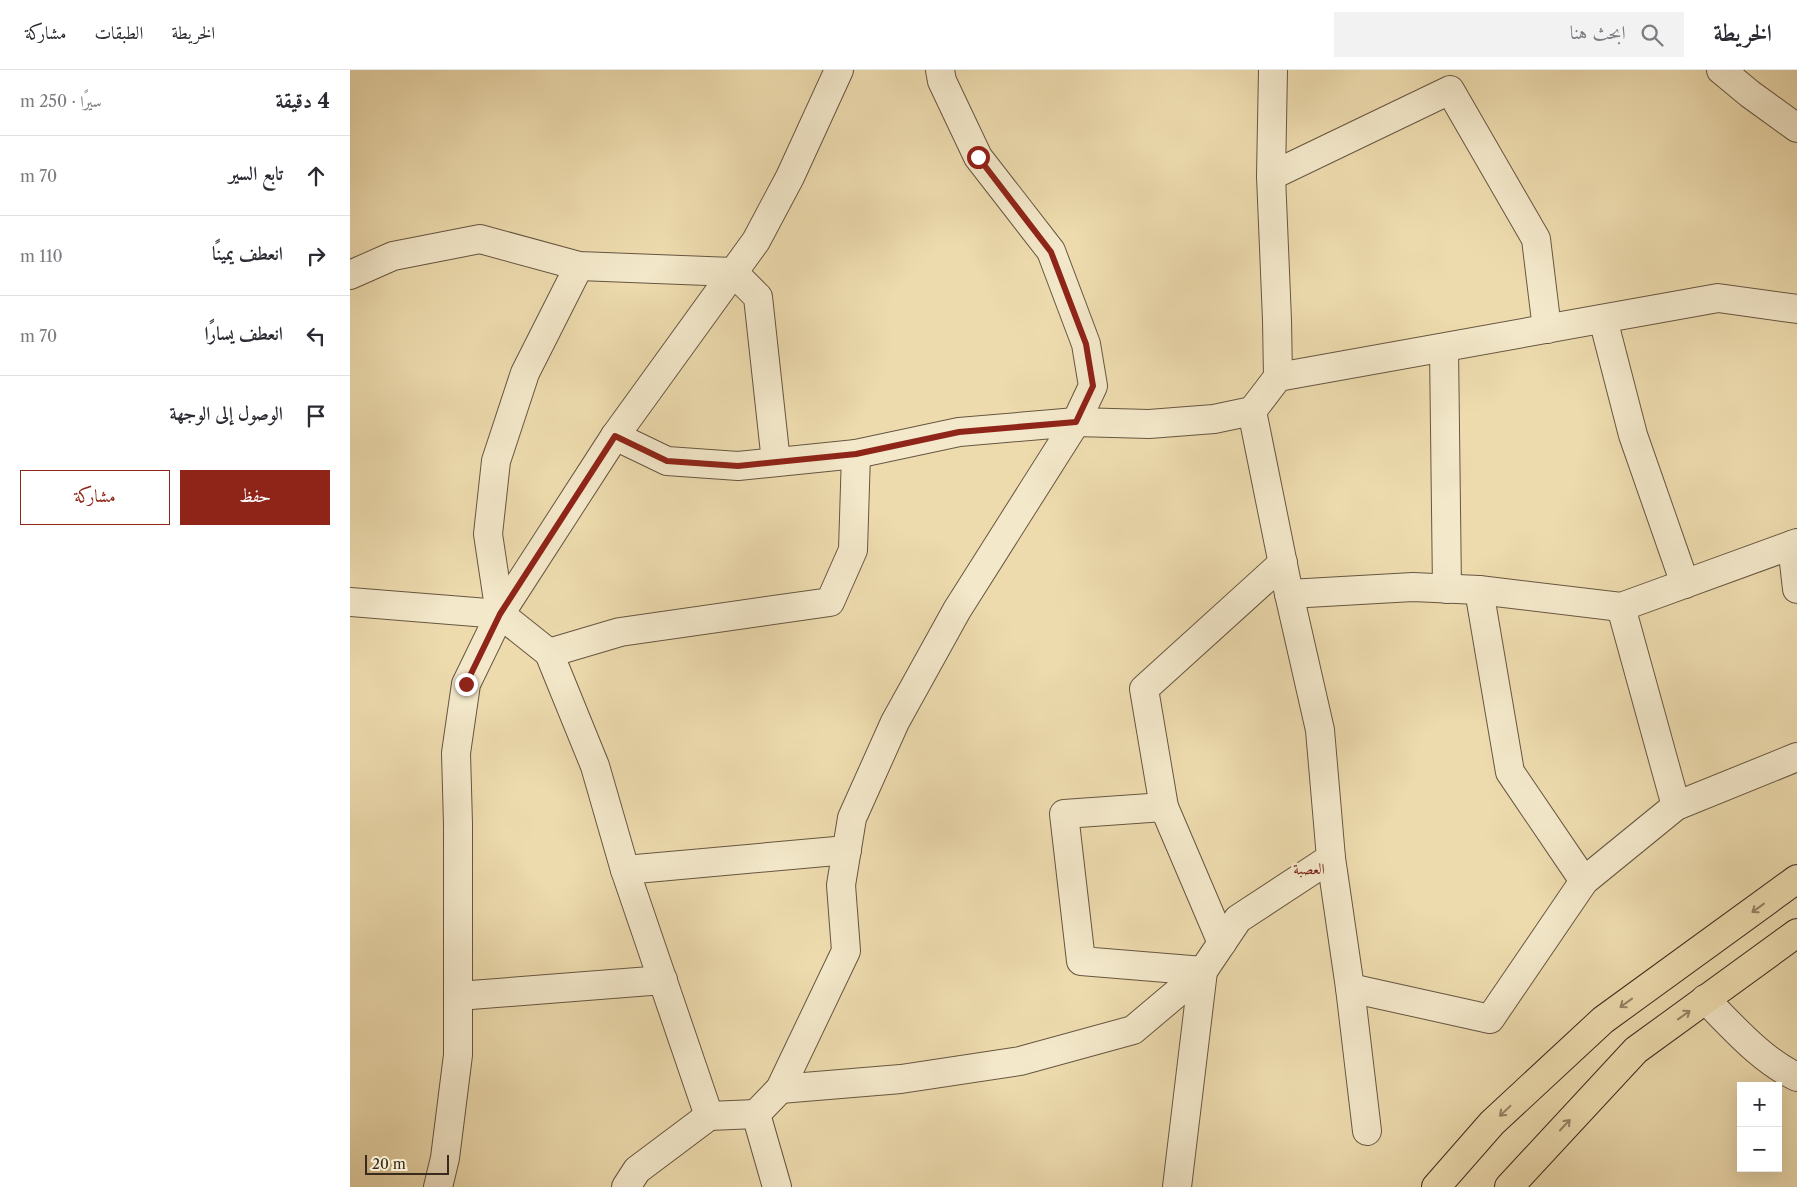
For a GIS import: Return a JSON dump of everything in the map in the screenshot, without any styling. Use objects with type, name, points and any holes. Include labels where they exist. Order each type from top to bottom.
[{"type":"main road","points":[[1436,1187],[1492,1124],[1603,1020],[1797,879]]},
{"type":"main road","points":[[1509,1187],[1636,1050],[1797,933]]},
{"type":"main road","points":[[1603,1020],[1636,1050]]},
{"type":"street","points":[[438,1187],[445,1158],[458,1055],[458,824],[456,753],[466,684],[500,614],[615,436],[756,241],[790,177],[839,70]]},
{"type":"street","points":[[626,1187],[637,1170],[709,1116],[756,1114],[780,1089],[846,951],[841,885],[852,818],[895,722],[957,610],[1076,422],[1093,386],[1086,344],[1051,252],[978,157],[942,81],[940,70]]},
{"type":"street","points":[[615,436],[667,461],[738,466],[856,454],[959,432],[1076,422],[1149,424],[1214,419],[1252,411],[1278,377],[1271,176],[1273,70]]},
{"type":"street","points":[[1721,70],[1797,128]]},
{"type":"street","points":[[1271,176],[1450,90],[1536,240],[1547,329]]},
{"type":"street","points":[[350,275],[393,256],[480,239],[578,266],[733,272],[758,297],[776,462]]},
{"type":"street","points":[[500,614],[488,534],[496,461],[524,373],[578,266]]},
{"type":"street","points":[[1278,377],[1718,298],[1797,309]]},
{"type":"street","points":[[1604,319],[1634,435],[1685,584]]},
{"type":"street","points":[[1444,348],[1447,589]]},
{"type":"street","points":[[1252,411],[1289,594],[1320,730],[1331,858],[1350,988],[1367,1131]]},
{"type":"street","points":[[549,653],[620,632],[830,602],[853,550],[856,454]]},
{"type":"street","points":[[1289,594],[1413,588],[1479,590],[1621,607],[1794,544],[1797,589]]},
{"type":"street","points":[[1222,943],[1164,807],[1144,689],[1283,563]]},
{"type":"street","points":[[1479,590],[1510,772],[1584,881]]},
{"type":"street","points":[[350,602],[500,614],[549,653],[595,766],[625,870],[709,1116]]},
{"type":"street","points":[[1621,607],[1676,806]]},
{"type":"street","points":[[1350,988],[1490,1019],[1584,881],[1676,806],[1797,757]]},
{"type":"street","points":[[1164,807],[1064,814],[1081,961],[1203,971]]},
{"type":"street","points":[[625,870],[847,850]]},
{"type":"street","points":[[780,1089],[900,1079],[1020,1061],[1133,1030],[1203,971],[1238,919],[1331,858]]},
{"type":"street","points":[[1177,1187],[1203,971]]},
{"type":"street","points":[[458,996],[663,980]]},
{"type":"street","points":[[1705,1000],[1756,1050],[1786,1072],[1797,1077]]},
{"type":"street","points":[[756,1114],[778,1187]]},
{"type":"district","name":"العصبة","points":[[1309,868]]},
{"type":"route","points":[[466,684],[500,614],[615,436],[667,461],[738,466],[856,454],[959,432],[1076,422],[1093,386],[1086,344],[1051,252],[978,157]]}]
